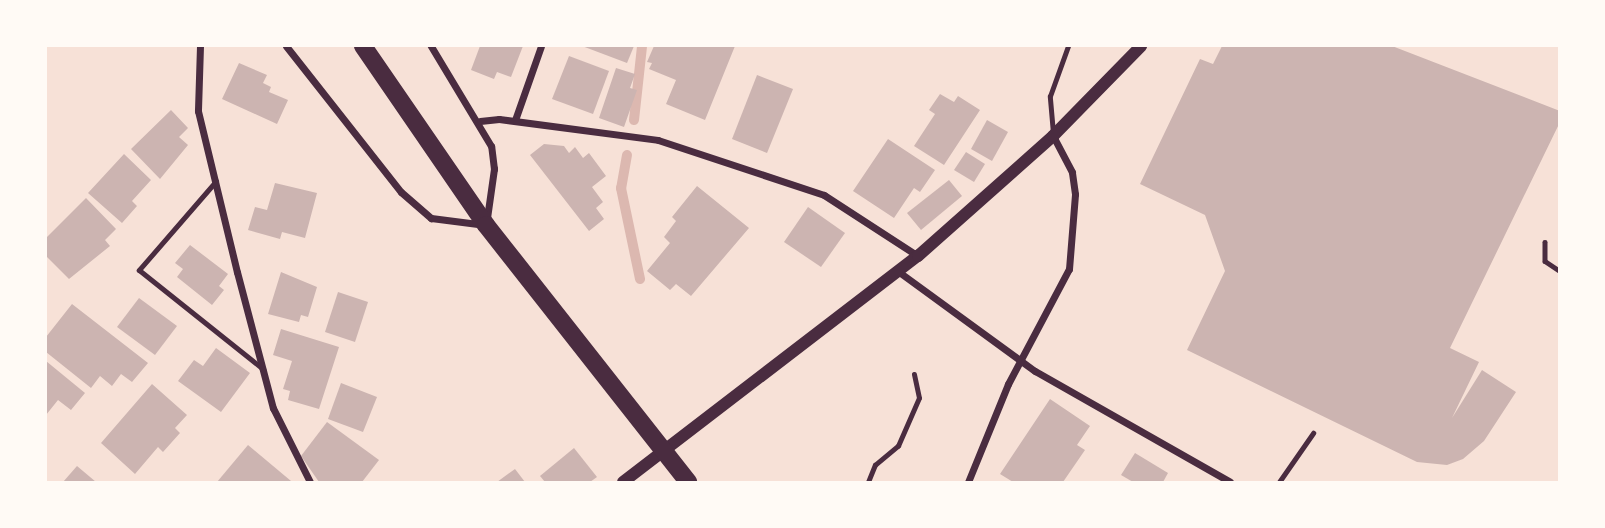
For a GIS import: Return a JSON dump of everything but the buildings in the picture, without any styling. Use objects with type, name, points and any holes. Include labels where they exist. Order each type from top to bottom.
[{"type":"main road","points":[[363,46],[486,225],[688,482]]},
{"type":"street","points":[[200,46],[198,111],[263,369],[283,434],[310,482]]},
{"type":"street","points":[[286,46],[411,201],[431,218],[486,225],[494,169],[491,146],[480,121],[431,46]]},
{"type":"street","points":[[515,120],[541,46]]},
{"type":"street","points":[[623,482],[899,272],[1054,136],[1142,46]]},
{"type":"street","points":[[480,121],[515,120],[658,140],[824,195],[918,256]]},
{"type":"street","points":[[968,482],[1020,360],[1069,270],[1075,194],[1072,172],[1054,136]]},
{"type":"street","points":[[899,272],[1020,360],[1230,482]]},
{"type":"lane","points":[[1054,136],[1050,96],[1068,46]]},
{"type":"lane","points":[[216,181],[139,270],[263,369]]},
{"type":"lane","points":[[1279,482],[1313,433]]},
{"type":"path","points":[[1545,242],[1545,261],[1559,271]]},
{"type":"path","points":[[868,482],[875,465],[898,446],[919,398],[914,374]]},
{"type":"waterway","points":[[634,120],[642,46]]},
{"type":"waterway","points":[[627,155],[621,188],[640,279]]}]
